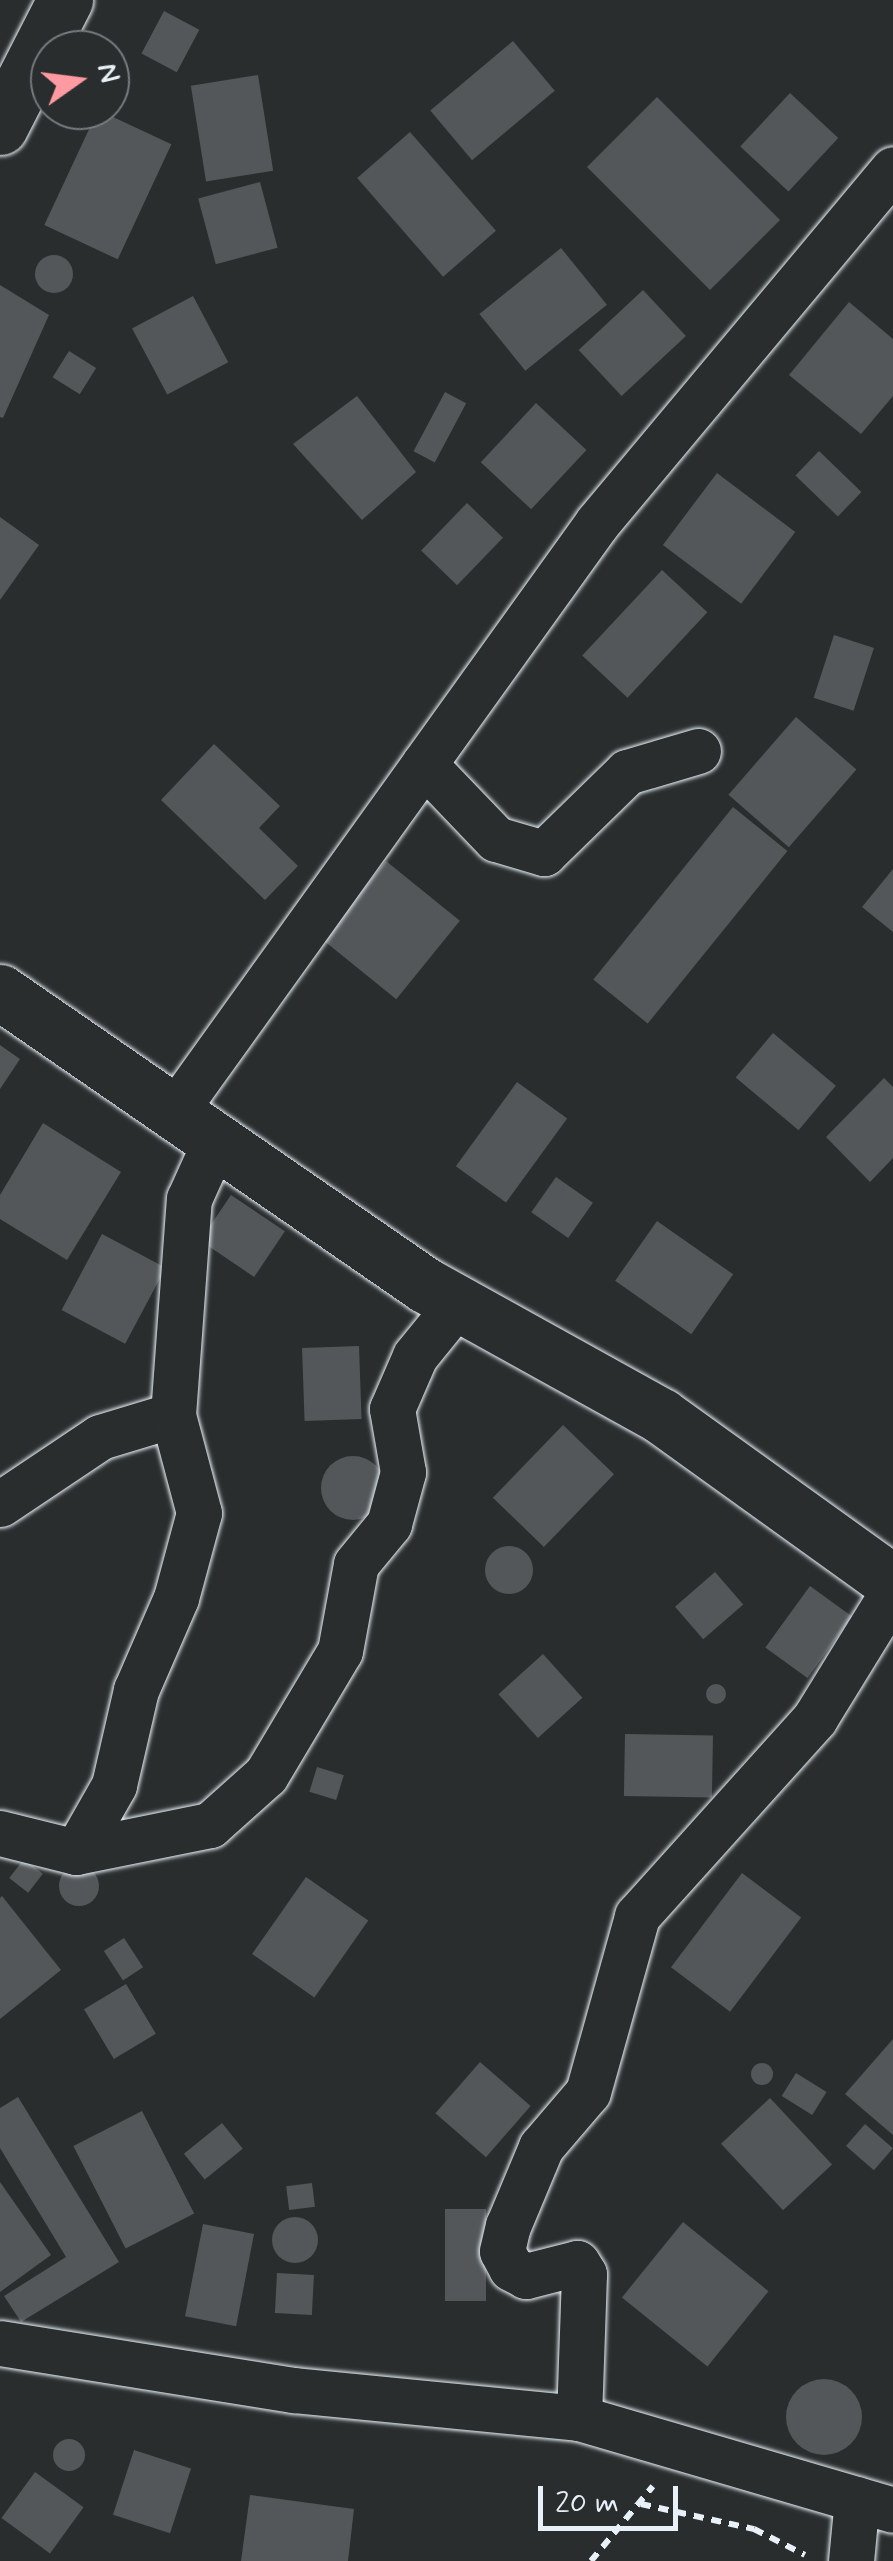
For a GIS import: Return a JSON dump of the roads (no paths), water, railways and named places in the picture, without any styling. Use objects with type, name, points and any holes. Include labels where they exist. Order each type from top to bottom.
[{"type":"main road","points":[[0,127],[66,0]]},
{"type":"main road","points":[[0,992],[458,1304],[661,1416],[893,1583]]},
{"type":"street","points":[[76,1852],[114,1785],[136,1690],[176,1598],[199,1513],[173,1415],[195,1125],[424,764],[597,524],[893,169]]},
{"type":"street","points":[[424,764],[496,839],[544,853],[627,772],[698,751]]},
{"type":"street","points":[[0,1833],[76,1852],[210,1824],[266,1775],[340,1652],[356,1564],[389,1524],[403,1472],[392,1409],[414,1356],[458,1304]]},
{"type":"street","points":[[0,1504],[100,1437],[173,1415]]},
{"type":"street","points":[[579,2418],[584,2274],[577,2262],[526,2276],[512,2268],[502,2251],[508,2226],[541,2147],[588,2092],[637,1916],[815,1718],[893,1591]]},
{"type":"street","points":[[0,2343],[294,2390],[579,2418],[875,2504],[852,2561]]}]
